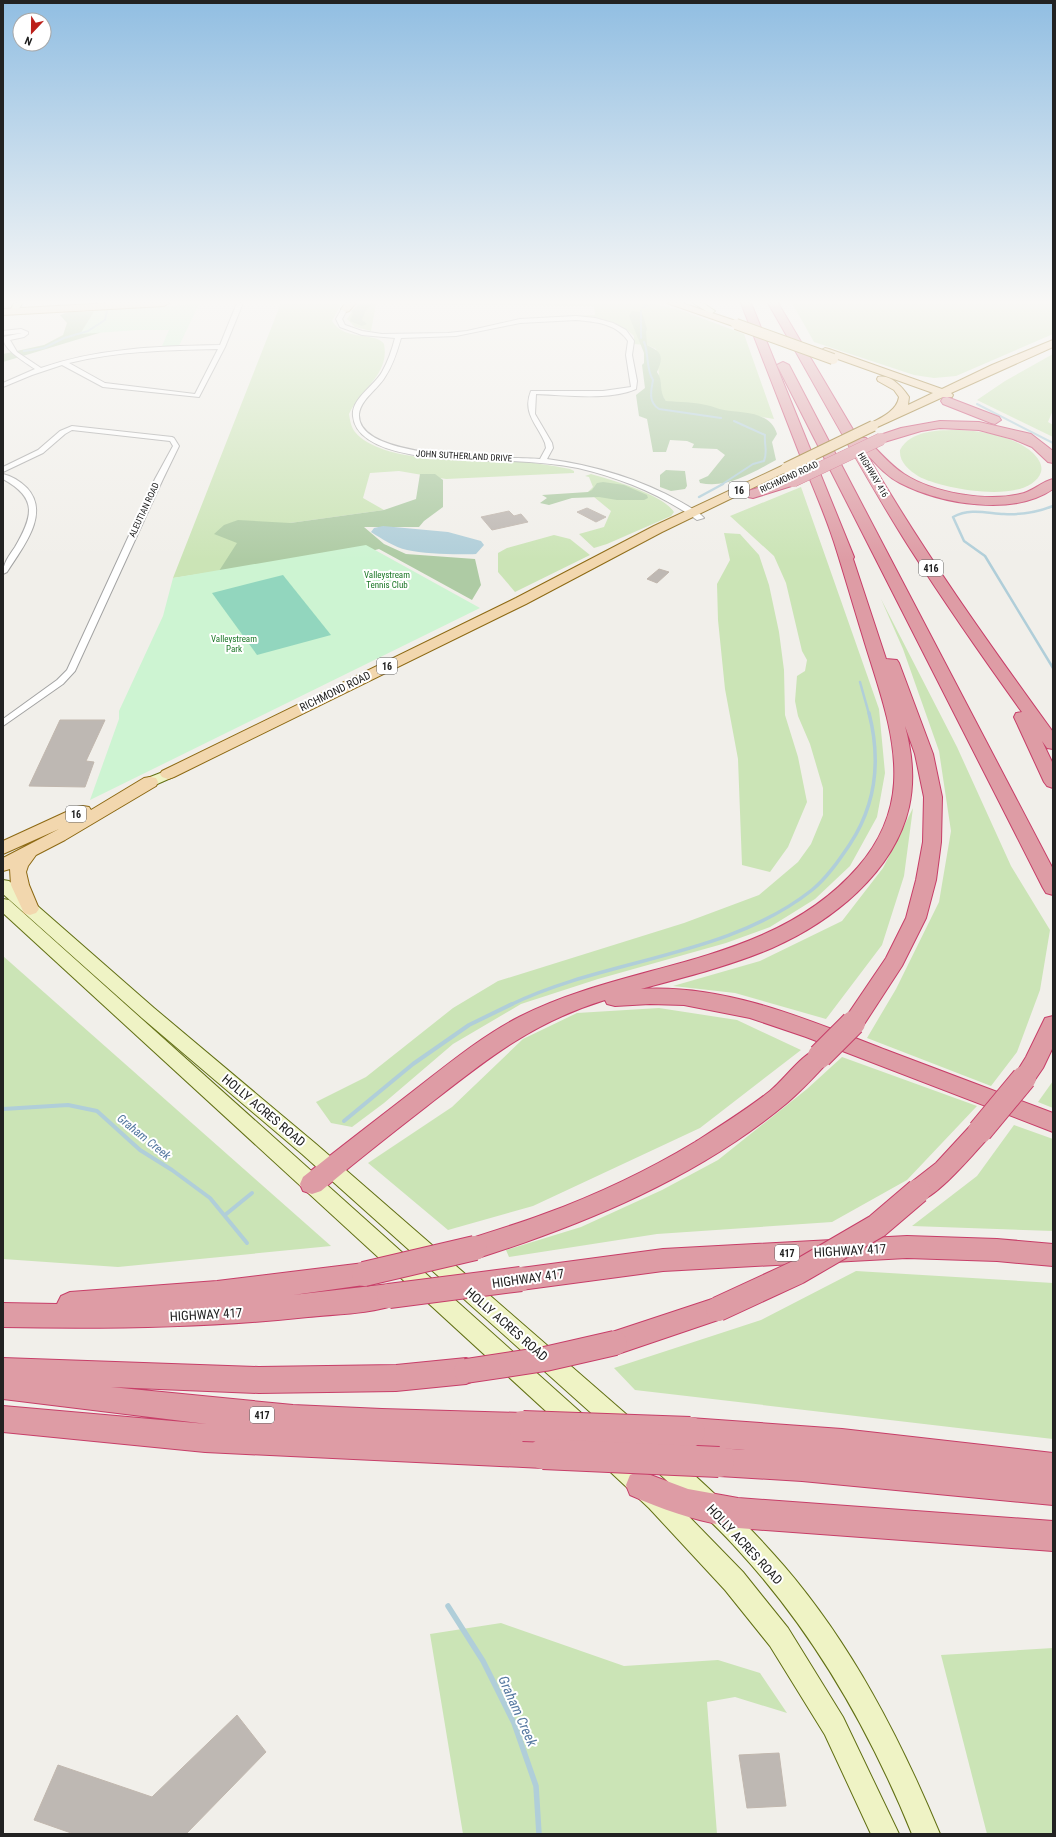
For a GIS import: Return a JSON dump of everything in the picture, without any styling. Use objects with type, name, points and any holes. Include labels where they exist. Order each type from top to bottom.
[{"type":"highway","points":[[3,1307],[158,1300],[254,1290],[364,1274],[475,1248],[512,1237],[611,1199],[671,1167],[716,1140],[773,1101],[853,1023],[895,961],[916,918],[926,880],[932,842],[933,797],[924,754],[905,699],[842,546],[781,389]]},
{"type":"highway","points":[[794,389],[1053,888]]},
{"type":"highway","name":"HIGHWAY 416","points":[[823,389],[860,454],[916,546],[980,642]]},
{"type":"highway","points":[[944,397],[1001,423],[1038,444],[1053,459]]},
{"type":"highway","points":[[842,421],[893,472],[911,484],[936,493],[977,500],[1007,500],[1034,494],[1053,483]]},
{"type":"highway","points":[[753,494],[878,430],[954,423],[992,428],[1017,435],[1038,444]]},
{"type":"highway","points":[[312,1184],[492,1044],[511,1031],[559,1009],[616,989],[742,952],[779,936],[813,916],[852,886],[871,864],[888,839],[901,803],[904,771],[902,750],[884,681],[842,546]]},
{"type":"highway","points":[[980,642],[1053,744]]},
{"type":"highway","points":[[980,642],[1028,729],[1053,782]]},
{"type":"highway","points":[[559,1009],[608,999],[647,996],[686,997],[725,1003],[802,1026],[1053,1123]]},
{"type":"highway","points":[[3,1371],[260,1380],[396,1378],[466,1371],[545,1358],[615,1343],[718,1309],[732,1304],[798,1272],[877,1226],[944,1170],[980,1131],[1024,1078],[1035,1062],[1053,1024]]},
{"type":"highway","name":"HIGHWAY 417","points":[[3,1315],[73,1317],[168,1316],[248,1312],[389,1296],[662,1260],[884,1248],[997,1250],[1053,1254]]},
{"type":"highway","name":"417","points":[[3,1386],[71,1396],[225,1412],[334,1421],[690,1432],[842,1443],[1053,1466]]},
{"type":"highway","points":[[3,1419],[67,1427],[202,1438],[317,1445],[719,1462],[810,1468],[1053,1491]]},
{"type":"highway","points":[[640,1485],[679,1501],[715,1510],[1053,1536]]},
{"type":"main road","points":[[878,430],[903,406],[905,400],[903,394],[896,389]]},
{"type":"main road","points":[[921,389],[944,397],[965,389]]},
{"type":"main road","points":[[923,389],[944,397]]},
{"type":"main road","points":[[878,430],[958,389]]},
{"type":"main road","name":"RICHMOND ROAD","points":[[3,848],[46,826],[168,774],[521,601],[607,557],[668,533],[696,515],[790,475]]},
{"type":"main road","name":"RICHMOND ROAD","points":[[696,515],[753,494]]},
{"type":"main road","name":"RICHMOND ROAD","points":[[3,865],[59,836],[150,782]]},
{"type":"main road","points":[[30,908],[19,881],[17,870],[21,861],[31,850]]},
{"type":"main road","name":"HOLLY ACRES ROAD","points":[[3,885],[148,1013],[331,1168],[715,1510],[775,1575],[840,1661],[886,1743],[926,1834]]},
{"type":"main road","name":"HOLLY ACRES ROAD","points":[[3,904],[556,1405],[640,1485],[734,1581],[779,1638],[834,1726],[886,1834]]},
{"type":"street","points":[[135,389],[197,396],[201,389]]},
{"type":"street","name":"JOHN SUTHERLAND DRIVE","points":[[373,389],[362,400],[356,412],[358,424],[367,435],[386,446],[418,454],[542,461],[577,466],[639,486],[696,515]]},
{"type":"street","points":[[542,461],[547,456],[550,446],[548,440],[532,416],[530,406],[533,392],[617,392],[633,389]]},
{"type":"street","name":"ALEUTIAN ROAD","points":[[3,470],[50,445],[56,436],[65,430],[72,428],[172,439],[176,446],[158,479],[71,670],[60,682],[6,718]]},
{"type":"street","points":[[3,476],[17,483],[31,495],[33,503],[33,520],[3,572]]},
{"type":"green space","points":[[247,389],[367,389],[349,414],[355,432],[368,443],[386,450],[406,455],[452,460],[526,462],[570,469],[574,471],[574,473],[446,479],[399,471],[370,473],[363,498],[384,510],[290,523],[219,571],[173,578]]},
{"type":"green space","points":[[644,389],[661,389],[662,394],[666,401],[701,404],[722,410],[755,414],[762,417],[774,426],[777,434],[772,442],[776,460],[758,470],[730,482],[720,484],[700,483],[699,480],[708,476],[725,455],[717,449],[692,448],[694,444],[687,441],[670,440],[666,452],[653,452],[647,419],[639,416],[636,395]]},
{"type":"green space","points":[[660,389],[763,389],[774,419],[666,401],[661,394]]},
{"type":"green space","points":[[994,389],[1053,389],[1053,410],[1048,422],[1053,425],[1053,437],[977,400]]},
{"type":"green space","points":[[959,430],[988,433],[1017,442],[1037,457],[1041,464],[1041,472],[1033,482],[1020,489],[1003,492],[984,492],[945,486],[929,481],[915,474],[903,462],[900,450],[911,438],[926,432]]},
{"type":"green space","points":[[666,470],[685,471],[687,486],[685,489],[671,491],[660,487],[660,475]]},
{"type":"green space","points":[[420,474],[435,474],[443,480],[443,507],[424,521],[419,527],[364,527],[384,544],[406,554],[475,559],[481,585],[472,600],[379,549],[356,555],[219,571],[237,543],[214,534],[224,525],[238,520],[290,523],[384,510],[416,499]]},
{"type":"green space","points":[[591,474],[636,488],[659,499],[668,505],[674,512],[671,516],[607,544],[594,548],[579,534],[604,527],[611,511],[588,492],[593,487],[589,477],[585,476]]},
{"type":"green space","points":[[603,482],[624,485],[647,495],[648,498],[644,500],[617,500],[599,497],[572,498],[549,505],[540,503],[547,498],[542,495],[588,492],[592,490],[597,483]]},
{"type":"green space","points":[[801,487],[879,709],[885,773],[877,817],[850,866],[815,899],[770,927],[726,943],[598,979],[521,1004],[453,1044],[384,1103],[352,1127],[331,1123],[316,1102],[366,1077],[453,1008],[498,981],[684,923],[759,895],[798,862],[811,844],[823,815],[823,788],[810,744],[798,716],[795,701],[797,676],[805,671],[807,660],[802,651],[786,583],[774,556],[730,516]]},
{"type":"green space","points":[[724,533],[740,534],[759,555],[769,585],[779,632],[784,670],[785,715],[798,757],[807,802],[788,847],[770,872],[742,865],[738,759],[725,689],[718,620],[717,584],[730,560]]},
{"type":"green space","points":[[554,535],[570,539],[590,555],[515,592],[498,572],[498,553],[507,548]]},
{"type":"green space","name":"Valleystream Park","points":[[366,545],[480,608],[90,800],[119,719],[119,711],[163,616],[173,578]]},
{"type":"green space","points":[[283,575],[331,635],[257,655],[212,593]]},
{"type":"green space","points":[[881,599],[957,747],[1011,866],[1050,930],[1040,990],[1017,1052],[991,1086],[867,1038],[896,989],[939,902],[951,831],[939,751],[903,649]]},
{"type":"green space","points":[[913,808],[904,876],[882,945],[826,1019],[735,993],[673,986],[760,961],[842,921],[883,868]]},
{"type":"green space","points":[[3,956],[331,1246],[118,1267],[3,1259]]},
{"type":"green space","points":[[659,1008],[737,1020],[801,1050],[700,1128],[533,1206],[448,1230],[368,1163],[452,1107],[523,1039],[577,1013]]},
{"type":"green space","points":[[842,1057],[977,1106],[907,1180],[832,1222],[657,1234],[509,1257],[506,1250],[581,1227],[662,1190],[718,1160],[807,1089]]},
{"type":"green space","points":[[1053,1081],[1053,1108],[1038,1102]]},
{"type":"green space","points":[[1014,1125],[1053,1139],[1053,1231],[912,1226],[977,1176]]},
{"type":"green space","points":[[856,1271],[1053,1283],[1053,1439],[635,1390],[614,1368],[761,1320]]},
{"type":"green space","points":[[501,1623],[624,1666],[718,1660],[760,1673],[787,1713],[735,1697],[707,1702],[717,1834],[463,1834],[430,1634]]},
{"type":"green space","points":[[1053,1648],[1053,1834],[987,1834],[941,1655]]},
{"type":"water","points":[[383,526],[448,532],[481,541],[484,545],[476,554],[441,554],[407,550],[393,545],[371,532],[374,528]]},
{"type":"building","points":[[587,508],[606,517],[596,522],[577,512]]},
{"type":"building","points":[[509,511],[514,516],[521,514],[528,522],[492,530],[481,517]]},
{"type":"building","points":[[659,569],[669,572],[657,583],[647,579]]},
{"type":"building","points":[[60,720],[105,720],[86,761],[94,762],[85,787],[29,786]]},
{"type":"building","points":[[237,1715],[266,1752],[186,1834],[74,1834],[34,1820],[58,1765],[152,1797]]},
{"type":"building","points":[[779,1753],[786,1806],[747,1808],[739,1755]]},
{"type":"waterway","points":[[652,389],[651,396],[653,403],[659,409],[721,418]]},
{"type":"waterway","points":[[977,404],[1053,443]]},
{"type":"waterway","points":[[721,485],[753,464],[764,461],[765,458],[765,435],[734,421]]},
{"type":"waterway","points":[[699,497],[723,484]]},
{"type":"waterway","points":[[1053,506],[1023,513],[1004,514],[972,512],[959,514],[953,517],[964,541],[985,556],[1053,668]]},
{"type":"waterway","points":[[860,682],[869,714]]},
{"type":"waterway","points":[[510,1005],[547,989],[704,944],[742,930],[778,913],[812,890],[828,874],[842,856],[859,829],[866,813],[874,781],[875,764],[873,730],[869,713]]},
{"type":"waterway","points":[[344,1121],[413,1064],[469,1025],[512,1004]]},
{"type":"waterway","name":"Graham Creek","points":[[3,1109],[68,1105],[97,1111],[140,1150],[172,1170],[210,1198],[247,1243]]},
{"type":"waterway","points":[[225,1215],[252,1193]]},
{"type":"waterway","name":"Graham Creek","points":[[448,1606],[483,1661],[514,1723],[536,1786],[539,1834]]},
{"type":"park label","name":"Valleystream Tennis Club","points":[[387,580]]}]
